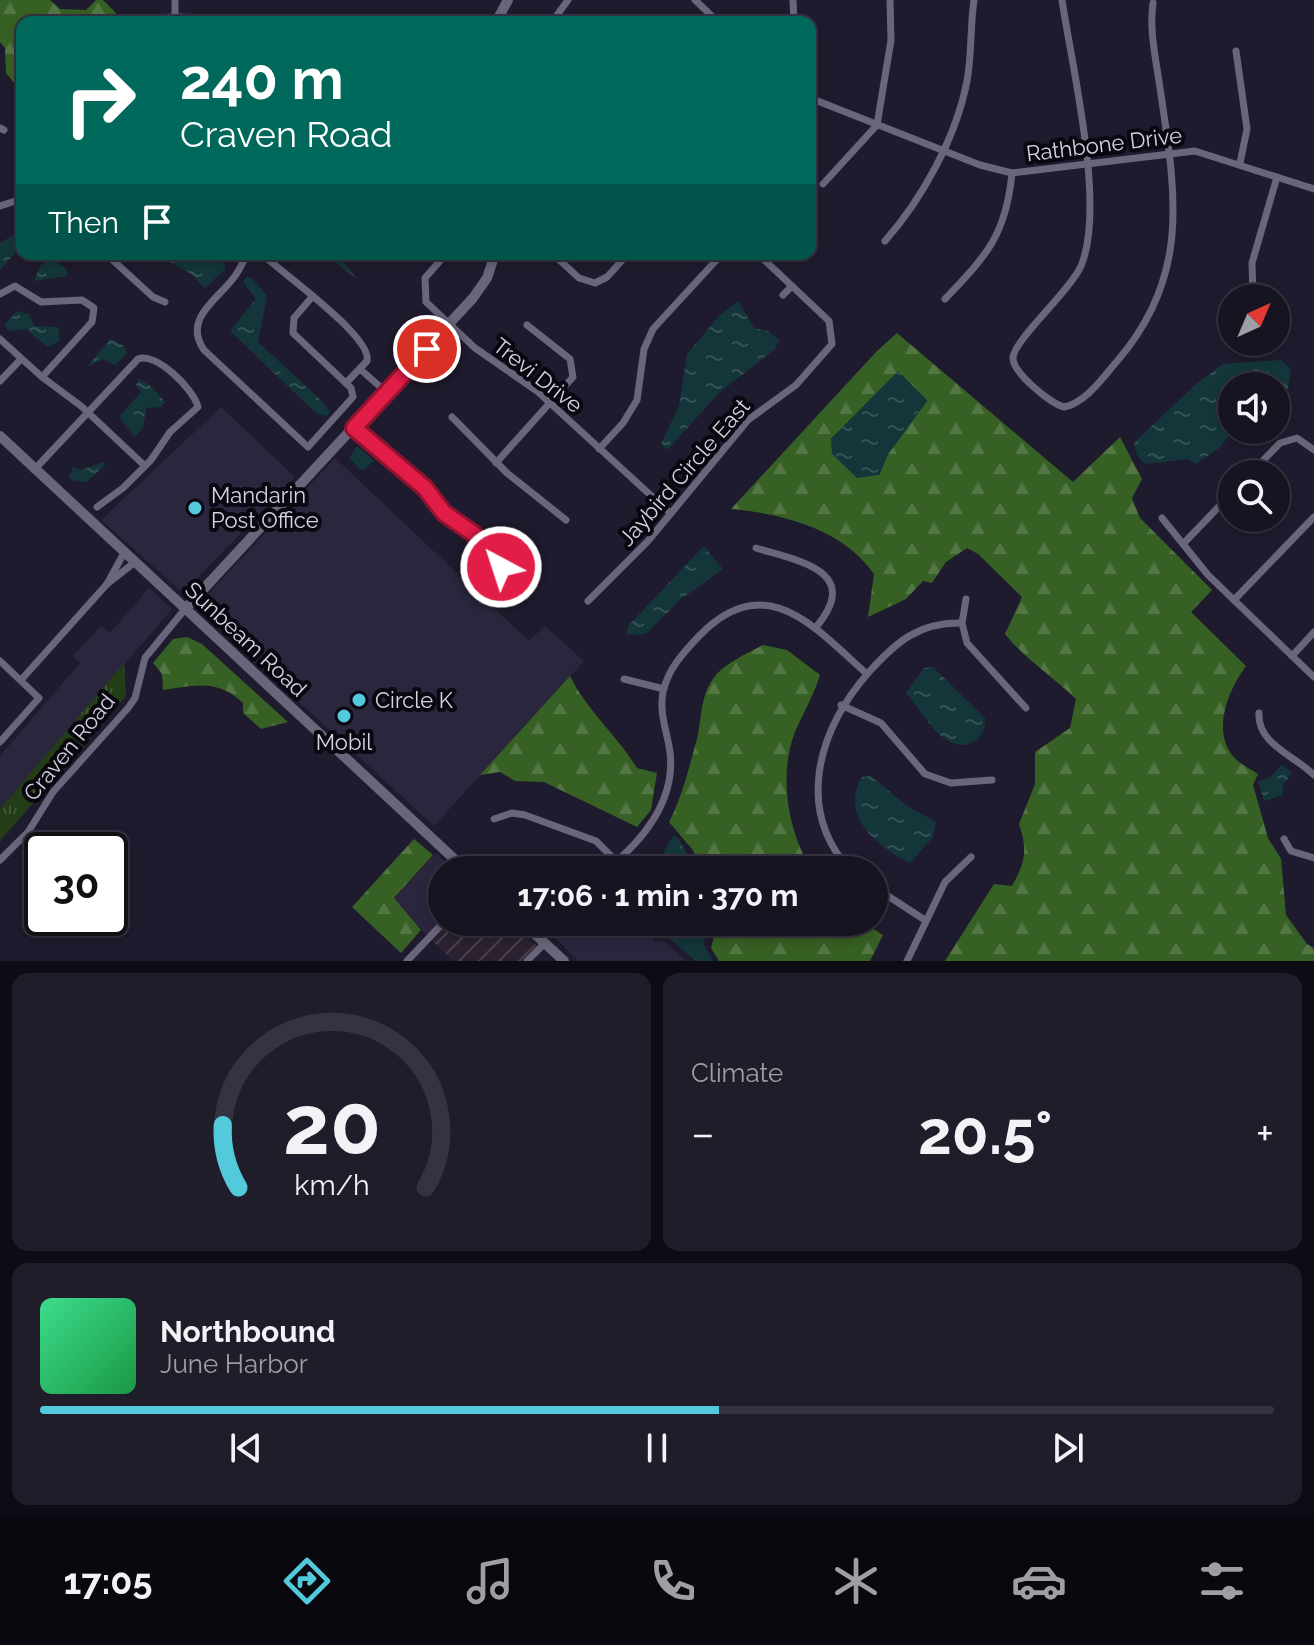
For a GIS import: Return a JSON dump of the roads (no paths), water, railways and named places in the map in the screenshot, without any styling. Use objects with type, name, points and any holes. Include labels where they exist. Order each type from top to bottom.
[{"type":"street","points":[[695,0],[712,16]]},
{"type":"street","points":[[823,184],[877,125],[891,40],[890,0]]},
{"type":"street","points":[[885,241],[918,203],[942,150],[966,85],[974,0]]},
{"type":"street","points":[[1062,0],[1092,216],[1081,266],[1060,300],[1017,345],[1013,355],[1017,370],[1051,402],[1064,407],[1080,401],[1145,325],[1157,300],[1173,245],[1175,205],[1152,33],[1153,3]]},
{"type":"street","points":[[1236,51],[1247,129],[1240,163]]},
{"type":"street","name":"Rathbone Drive","points":[[816,100],[942,150],[1012,173],[1170,154],[1204,153],[1314,188]]},
{"type":"street","points":[[945,299],[997,239],[1007,215],[1012,173]]},
{"type":"street","points":[[1253,284],[1252,263],[1277,177]]},
{"type":"street","points":[[113,260],[153,297],[165,302]]},
{"type":"street","points":[[244,260],[234,277],[200,316],[198,337],[204,350],[308,447],[350,402],[353,393],[293,333],[294,318],[312,297]]},
{"type":"street","points":[[269,260],[339,318],[365,347],[369,356],[346,383]]},
{"type":"street","name":"Trevi Drive","points":[[440,260],[429,272],[423,285],[426,302],[492,362],[552,404],[670,513]]},
{"type":"street","name":"Craven Road","points":[[0,860],[28,832],[53,792],[128,708],[135,698],[145,658],[185,609],[449,325],[481,288],[493,260]]},
{"type":"street","points":[[560,260],[579,278],[595,283],[607,277],[623,260]]},
{"type":"street","points":[[599,449],[623,423],[637,400],[644,349],[653,329],[716,260]]},
{"type":"street","points":[[764,260],[792,286],[783,295]]},
{"type":"street","points":[[0,294],[15,286],[41,302],[82,300],[94,308],[92,322],[42,377]]},
{"type":"street","name":"Jaybird Circle East","points":[[588,601],[634,557],[748,420],[782,398],[828,351],[833,331],[824,316],[792,286]]},
{"type":"street","points":[[496,463],[570,384],[573,365],[566,355],[527,325]]},
{"type":"street","points":[[0,339],[42,377],[88,412],[145,466]]},
{"type":"street","points":[[34,470],[138,359],[147,356],[156,359],[193,394],[198,403],[196,411],[170,432],[145,466],[123,488],[97,507]]},
{"type":"street","points":[[0,381],[21,359]]},
{"type":"street","points":[[360,369],[387,393]]},
{"type":"street","points":[[452,417],[496,463],[566,520]]},
{"type":"street","points":[[354,428],[425,488],[441,510],[474,534],[513,575]]},
{"type":"street","name":"Sunbeam Road","points":[[0,436],[451,856]]},
{"type":"street","points":[[1264,460],[1280,443],[1291,438],[1302,440],[1314,450]]},
{"type":"street","points":[[1183,544],[1218,508]]},
{"type":"street","points":[[1234,600],[1314,517]]},
{"type":"street","points":[[1162,518],[1234,600],[1314,677]]},
{"type":"street","points":[[756,548],[791,559],[827,577],[832,584],[833,603],[817,626]]},
{"type":"street","points":[[107,584],[124,553]]},
{"type":"street","points":[[21,680],[107,584],[135,562]]},
{"type":"street","points":[[966,599],[962,623],[973,652],[1026,708]]},
{"type":"street","points":[[623,856],[647,832],[660,808],[669,777],[670,748],[662,719],[664,689],[676,662],[721,617],[743,608],[776,607],[802,616],[817,626],[867,674]]},
{"type":"street","points":[[840,856],[827,837],[817,799],[824,754],[841,705],[907,635],[933,624],[962,623]]},
{"type":"street","points":[[1292,656],[1314,632]]},
{"type":"street","points":[[0,661],[39,698],[0,742]]},
{"type":"street","points":[[624,679],[664,689]]},
{"type":"street","points":[[841,705],[881,723],[925,774],[951,783],[992,780]]},
{"type":"street","points":[[1259,713],[1258,725],[1265,738],[1314,775]]},
{"type":"street","points":[[494,819],[512,813],[525,815],[596,841],[611,856]]},
{"type":"street","points":[[1284,839],[1291,851],[1314,858]]},
{"type":"street","points":[[907,961],[925,920],[951,874],[971,857]]},
{"type":"street","points":[[888,896],[925,920]]},
{"type":"street","points":[[407,961],[431,936]]},
{"type":"street","points":[[537,936],[564,961]]},
{"type":"street","points":[[527,961],[543,936]]},
{"type":"water","points":[[16,234],[16,252],[0,270],[0,243]]},
{"type":"water","points":[[54,260],[66,269],[68,276],[34,281],[40,266]]},
{"type":"water","points":[[166,260],[220,260],[225,265],[225,269],[205,288],[191,274]]},
{"type":"water","points":[[332,260],[342,260],[356,278]]},
{"type":"water","points":[[247,277],[252,278],[267,296],[258,342],[324,403],[330,413],[327,416],[317,414],[230,331],[256,299],[243,282]]},
{"type":"water","points":[[738,301],[754,328],[767,331],[779,340],[775,349],[719,393],[667,450],[661,444],[679,406],[687,354],[719,316]]},
{"type":"water","points":[[17,311],[29,314],[34,326],[58,327],[60,340],[48,347],[26,329],[8,331],[5,324]]},
{"type":"water","points":[[110,339],[124,346],[127,354],[115,365],[103,359],[87,367]]},
{"type":"water","points":[[1281,360],[1291,369],[1290,376],[1290,372],[1218,372],[1218,444],[1222,444],[1196,464],[1188,459],[1145,464],[1137,455],[1134,443],[1196,384],[1223,364]]},
{"type":"water","points":[[898,371],[927,400],[888,454],[879,475],[857,478],[832,454],[831,439]]},
{"type":"water","points":[[139,379],[151,386],[165,402],[161,407],[146,408],[143,428],[134,437],[119,417],[141,392],[136,385]]},
{"type":"water","points":[[357,446],[374,461],[362,471],[349,458]]},
{"type":"water","points":[[103,462],[106,464],[87,482],[74,481],[69,477],[73,467],[82,470]]},
{"type":"water","points":[[704,546],[723,569],[681,599],[646,634],[627,635],[628,626]]},
{"type":"water","points":[[933,667],[985,718],[983,731],[975,741],[964,745],[944,738],[906,693],[924,668]]},
{"type":"water","points":[[1282,765],[1292,773],[1283,785],[1283,795],[1264,801],[1258,781],[1269,778]]},
{"type":"water","points":[[871,776],[907,806],[936,822],[933,837],[910,863],[874,839],[858,817],[856,791],[862,777]]},
{"type":"water","points":[[673,836],[678,838],[688,856],[666,856],[664,852]]},
{"type":"water","points":[[663,936],[707,936],[703,943],[713,961],[696,961],[668,937]]},
{"type":"place","name":"Mandarin Post Office","points":[[195,508]]},
{"type":"place","name":"Circle K","points":[[359,700]]},
{"type":"place","name":"Mobil","points":[[344,716]]}]
